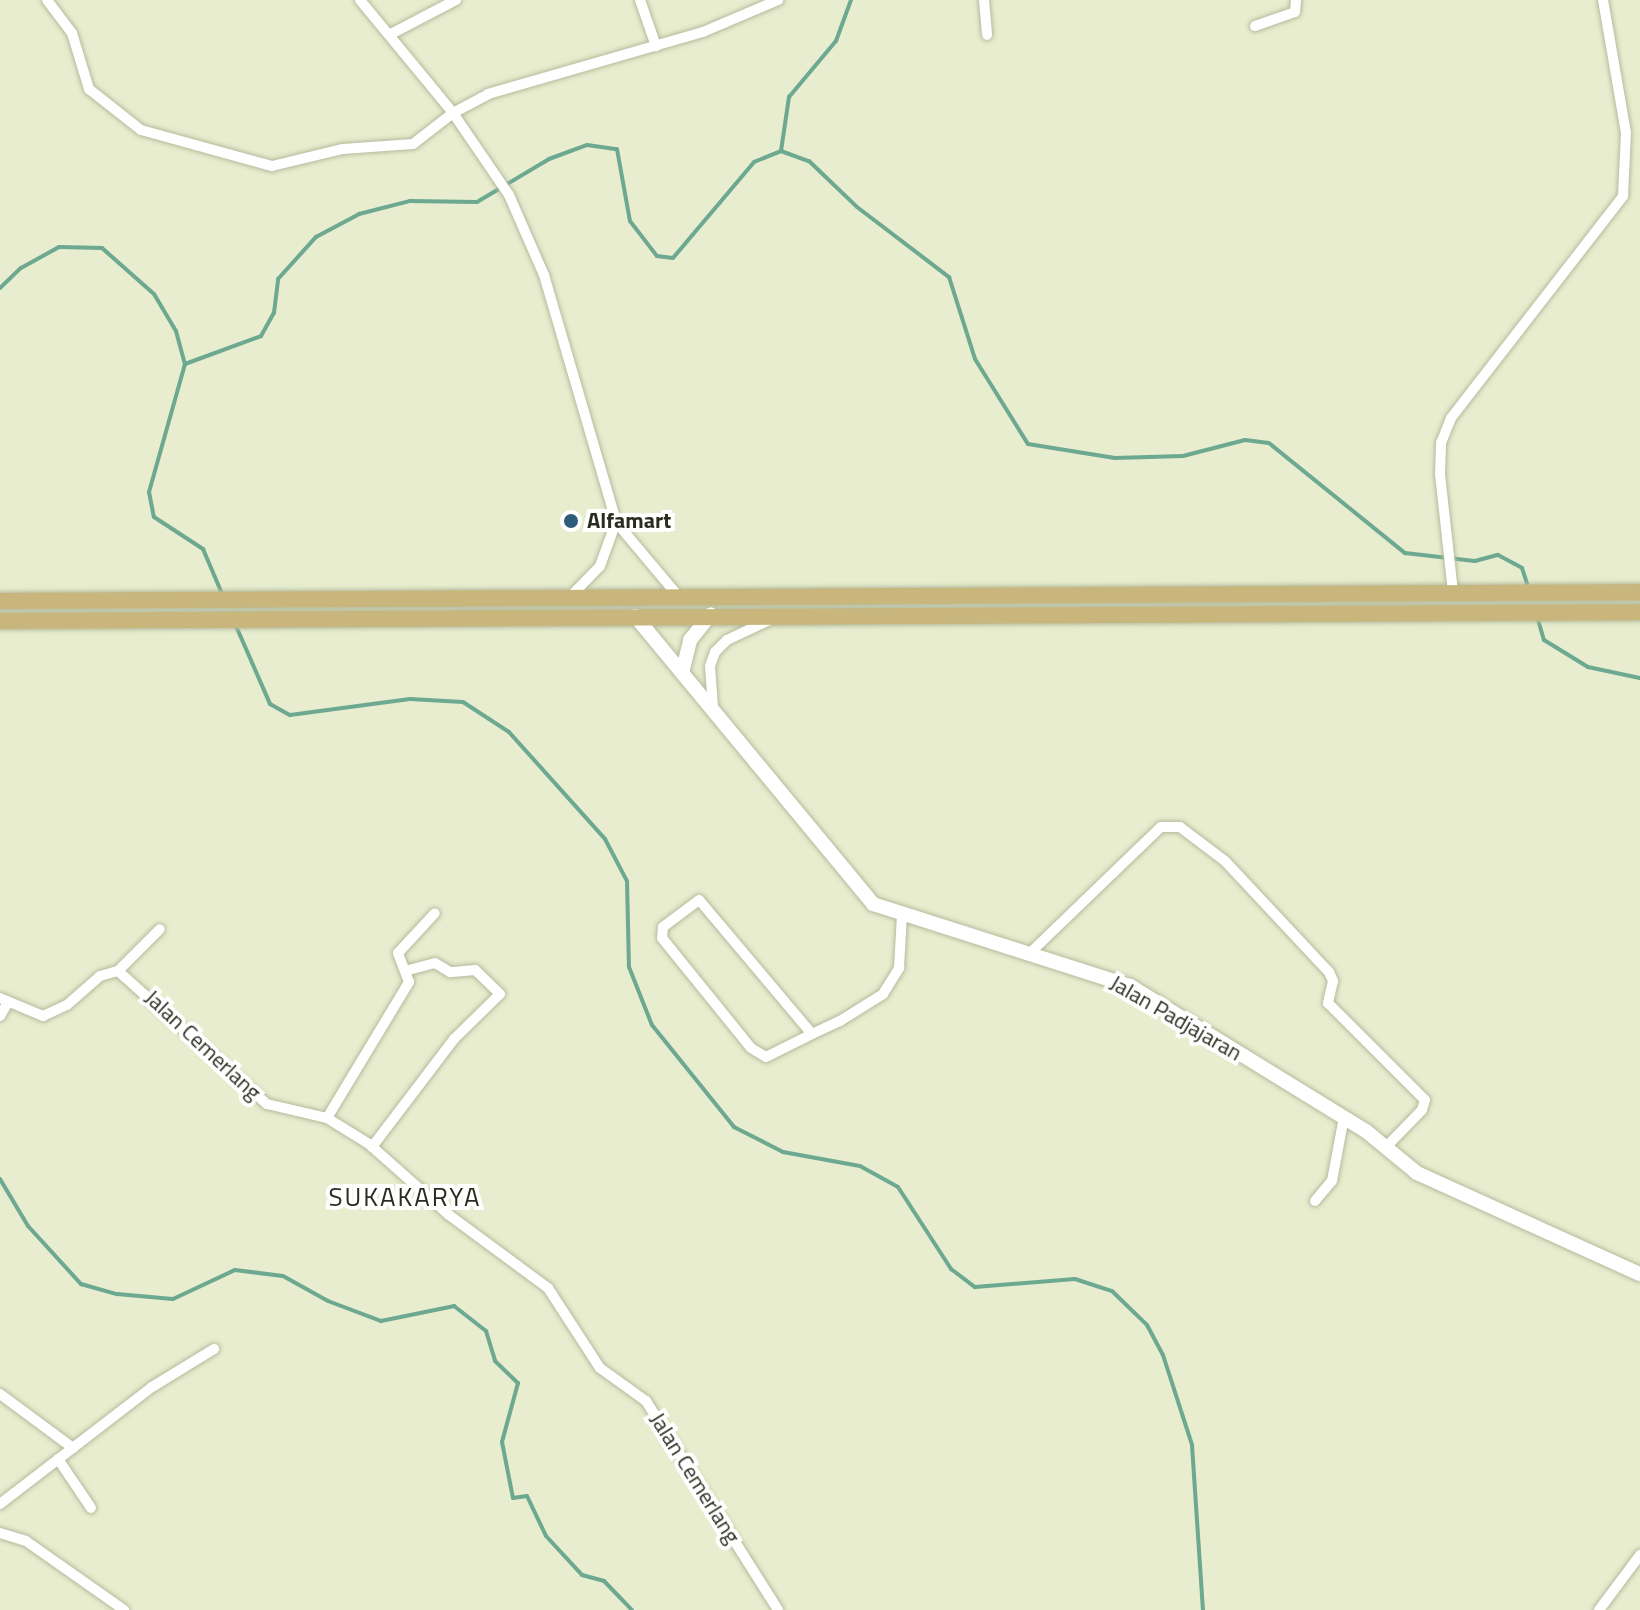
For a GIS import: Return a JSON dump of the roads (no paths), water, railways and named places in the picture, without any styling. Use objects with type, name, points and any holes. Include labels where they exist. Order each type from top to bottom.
[{"type":"main road","points":[[0,621],[197,617],[280,621],[635,616],[780,613],[858,605],[1453,592],[1640,592]]},
{"type":"main road","points":[[0,601],[197,598],[289,602],[679,597],[858,605],[1640,612]]},
{"type":"street","points":[[47,0],[72,33],[93,93],[141,130],[200,149],[281,165],[343,149],[413,144],[453,113],[488,94],[656,46],[778,0]]},
{"type":"street","points":[[360,0],[453,113],[509,195],[544,275],[616,522],[679,597]]},
{"type":"street","points":[[389,35],[456,0]]},
{"type":"street","points":[[640,0],[656,46]]},
{"type":"street","points":[[984,0],[987,35]]},
{"type":"street","points":[[1255,26],[1295,12],[1296,0]]},
{"type":"street","points":[[1453,592],[1440,474],[1441,443],[1451,418],[1623,196],[1626,133],[1603,0]]},
{"type":"street","points":[[567,599],[600,566],[616,522]]},
{"type":"street","points":[[713,707],[710,666],[715,652],[780,613]]},
{"type":"street","points":[[683,669],[690,640],[711,614]]},
{"type":"street","name":"Jalan Padjajaran","points":[[635,616],[683,669],[861,894],[902,915],[1031,952],[1130,986],[1344,1117],[1417,1173],[1472,1201],[1640,1274]]},
{"type":"street","points":[[1031,952],[1161,827],[1180,827],[1225,861],[1329,972],[1333,981],[1328,1003],[1425,1100],[1422,1110],[1385,1148]]},
{"type":"street","points":[[812,1034],[699,900],[663,927],[662,938],[758,1055],[766,1057],[812,1034],[894,983],[902,915]]},
{"type":"street","points":[[327,1118],[409,982],[398,953],[435,913]]},
{"type":"street","points":[[0,1016],[3,1001],[43,1016],[54,1013],[100,976],[118,971],[160,929]]},
{"type":"street","points":[[372,1147],[454,1039],[500,994],[475,970],[450,972],[435,963],[406,971]]},
{"type":"street","name":"Jalan Cemerlang","points":[[118,971],[267,1104],[327,1118],[372,1147],[449,1215],[548,1288],[600,1368],[646,1401],[778,1610]]},
{"type":"street","points":[[1315,1201],[1332,1181],[1344,1117]]},
{"type":"street","points":[[0,1504],[152,1387],[214,1349]]},
{"type":"street","points":[[0,1394],[73,1448]]},
{"type":"street","points":[[58,1459],[91,1508]]},
{"type":"street","points":[[0,1533],[26,1541],[124,1610]]},
{"type":"street","points":[[1599,1610],[1640,1555]]},
{"type":"waterway","points":[[781,151],[789,97],[836,41],[851,0]]},
{"type":"waterway","points":[[185,364],[261,336],[274,313],[278,279],[316,237],[359,214],[410,201],[477,202],[549,159],[587,145],[617,149],[630,221],[657,256],[673,258],[754,162],[781,151],[809,161],[857,207],[949,277],[975,359],[1028,444],[1115,458],[1183,456],[1245,440],[1269,443],[1405,553],[1475,561],[1498,555],[1522,568],[1529,589]]},
{"type":"waterway","points":[[0,288],[21,268],[59,247],[102,248],[154,294],[176,331],[185,364],[149,492],[154,517],[203,549],[223,596]]},
{"type":"waterway","points":[[1537,616],[1544,640],[1588,667],[1640,678]]},
{"type":"waterway","points":[[236,626],[270,704],[290,715],[410,699],[463,702],[509,732],[605,839],[627,881],[629,967],[652,1025],[734,1127],[783,1152],[860,1166],[898,1187],[951,1269],[975,1287],[1075,1279],[1112,1291],[1147,1325],[1163,1355],[1192,1445],[1203,1610]]},
{"type":"waterway","points":[[0,1179],[28,1226],[81,1284],[117,1294],[173,1299],[235,1270],[283,1276],[328,1301],[381,1321],[454,1306],[486,1331],[495,1361],[518,1383],[502,1442],[513,1498],[527,1496],[546,1536],[582,1575],[604,1581],[632,1610]]},
{"type":"place","name":"Alfamart","points":[[571,521]]},
{"type":"district","name":"SUKAKARYA","points":[[405,1197]]}]
